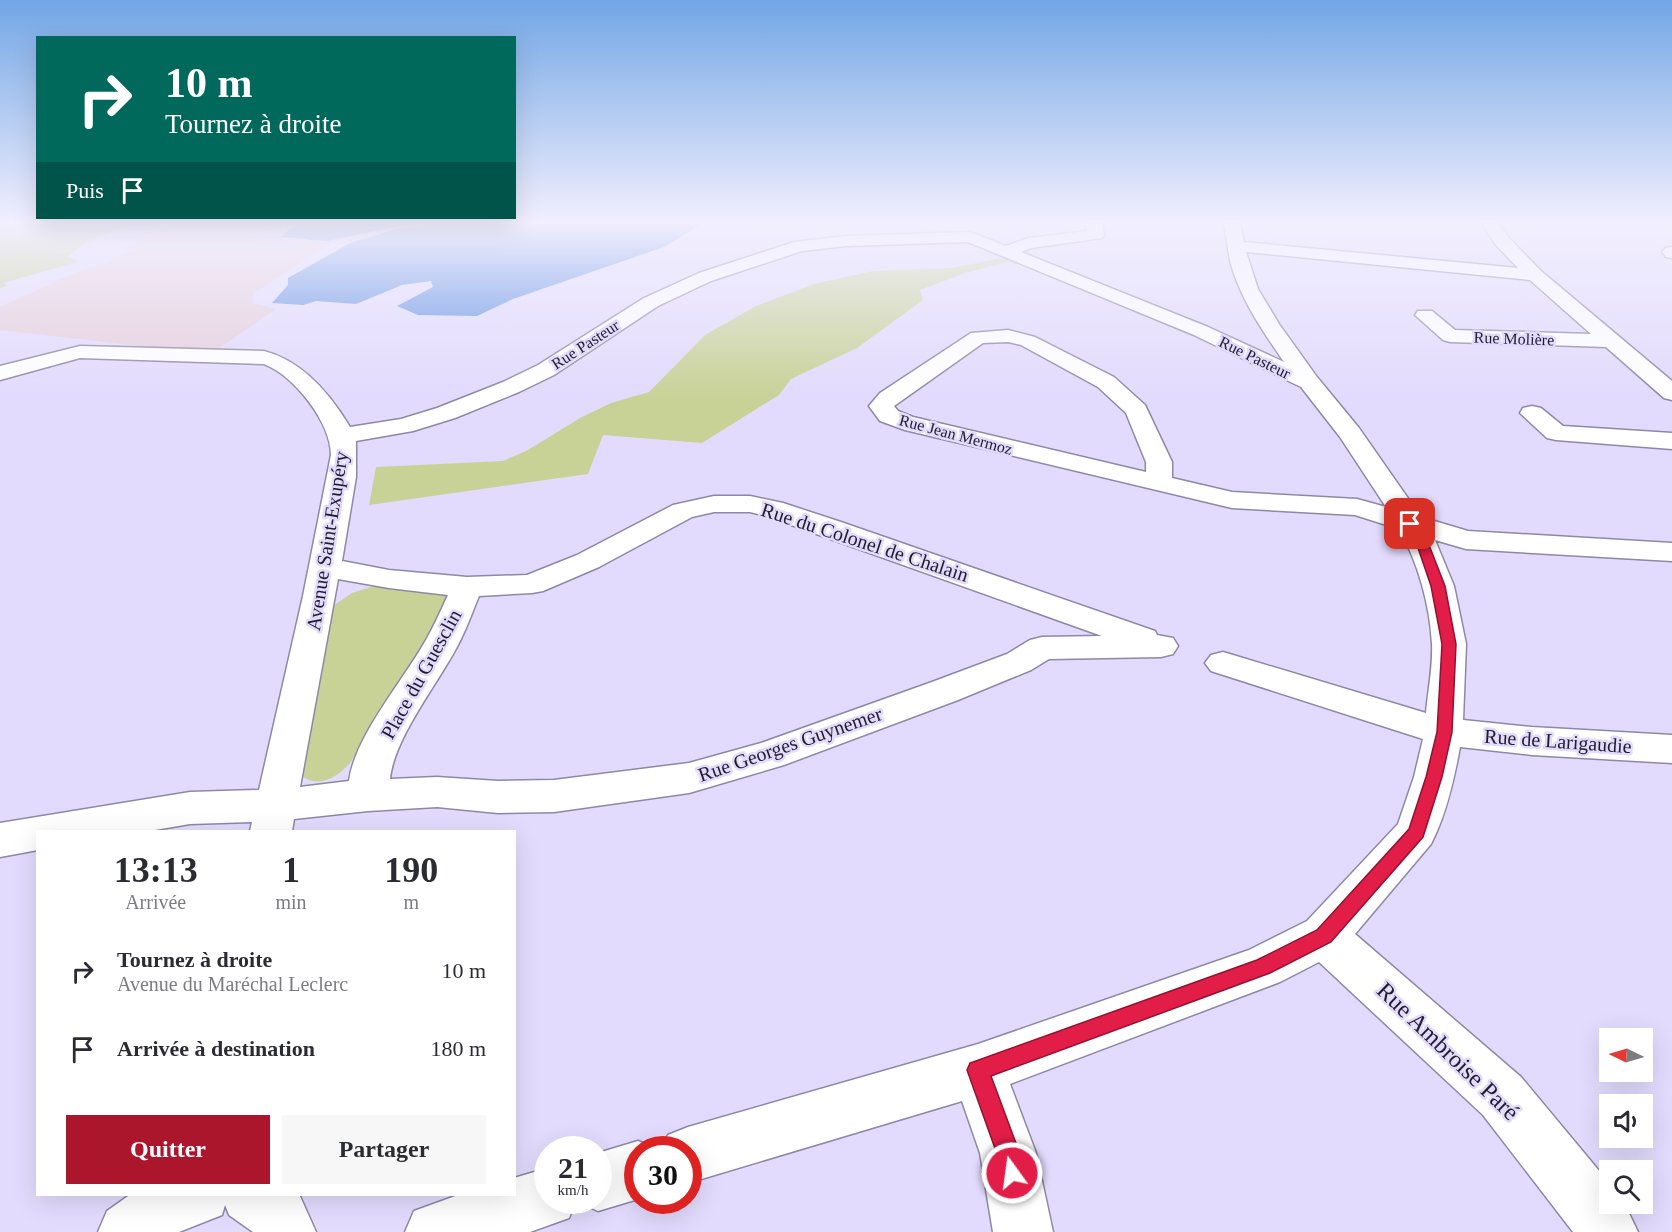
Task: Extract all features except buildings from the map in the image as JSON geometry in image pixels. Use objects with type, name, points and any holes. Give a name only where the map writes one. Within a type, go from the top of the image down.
[{"type":"street","name":"Rue Pasteur","points":[[342,436],[404,426],[446,413],[511,387],[546,370],[619,322],[674,290],[695,281]]},
{"type":"street","name":"Rue Pasteur","points":[[1082,281],[1202,331],[1309,382]]},
{"type":"street","points":[[702,1151],[978,1070],[1263,967],[1324,936],[1416,832],[1434,777],[1444,732],[1449,644],[1438,586],[1423,545],[1350,433],[1309,382],[1253,327],[1246,281]]},
{"type":"street","points":[[1542,281],[1672,393]]},
{"type":"street","name":"Rue Molière","points":[[1425,315],[1450,336],[1610,341]]},
{"type":"street","name":"Rue Pasteur","points":[[1202,331],[1253,327]]},
{"type":"street","name":"Rue Jean Mermoz","points":[[1159,483],[1159,462],[1137,410],[1106,382],[1028,340],[1008,336],[978,337],[888,398],[881,406],[889,416],[905,423],[1159,483],[1232,500],[1357,507],[1466,540],[1672,552]]},
{"type":"street","name":"Avenue Saint-Exupéry","points":[[0,373],[50,358],[80,352],[245,357],[277,362],[320,400],[342,436],[342,472],[326,567],[274,818]]},
{"type":"street","points":[[1532,413],[1556,433],[1672,441]]},
{"type":"street","name":"Rue du Colonel de Chalain","points":[[467,587],[532,584],[588,561],[683,511],[714,504],[750,504],[831,528],[1161,646]]},
{"type":"street","name":"Place du Guesclin","points":[[326,567],[389,579],[467,587],[444,639],[388,732],[371,768],[368,795]]},
{"type":"street","points":[[1026,598],[1037,622],[1042,648]]},
{"type":"street","name":"Rue Georges Guynemer","points":[[57,830],[190,808],[274,818],[368,795],[437,792],[498,797],[554,796],[689,778],[770,755],[849,726],[1019,662],[1042,648],[1161,646]]},
{"type":"street","points":[[1223,663],[1444,732]]},
{"type":"street","name":"Rue de Larigaudie","points":[[1444,732],[1532,741],[1672,749]]},
{"type":"street","points":[[0,840],[36,833]]},
{"type":"street","name":"Rue Ambroise Paré","points":[[1324,936],[1502,1096],[1608,1232]]},
{"type":"street","points":[[978,1070],[1008,1154],[1023,1232]]},
{"type":"street","points":[[128,1232],[143,1220],[188,1196]]},
{"type":"street","points":[[253,1196],[269,1205],[285,1226],[286,1232]]},
{"type":"street","points":[[435,1232],[534,1201]]},
{"type":"shaded area","points":[[56,281],[272,281],[254,293],[252,303],[276,309],[211,354],[0,330],[0,307]]},
{"type":"green space","points":[[0,281],[8,281],[3,283],[7,286],[0,288]]},
{"type":"green space","points":[[825,281],[943,281],[920,290],[923,300],[857,348],[791,379],[779,395],[702,443],[603,435],[588,474],[369,505],[376,467],[503,461],[528,450],[580,418],[611,403],[649,392],[705,335],[756,306]]},
{"type":"green space","points":[[374,586],[442,592],[448,598],[443,614],[350,763],[339,774],[326,780],[313,781],[299,774],[330,608],[352,593]]},
{"type":"water","points":[[288,281],[427,281],[402,285],[356,304],[316,301],[303,305],[272,303],[288,285]]},
{"type":"water","points":[[431,281],[564,281],[513,299],[477,316],[418,315],[397,306],[433,287]]},
{"type":"route","points":[[1012,1173],[1008,1154],[978,1070],[1263,967],[1324,936],[1416,832],[1434,777],[1444,732],[1449,644],[1438,586],[1423,545],[1410,524]]}]
